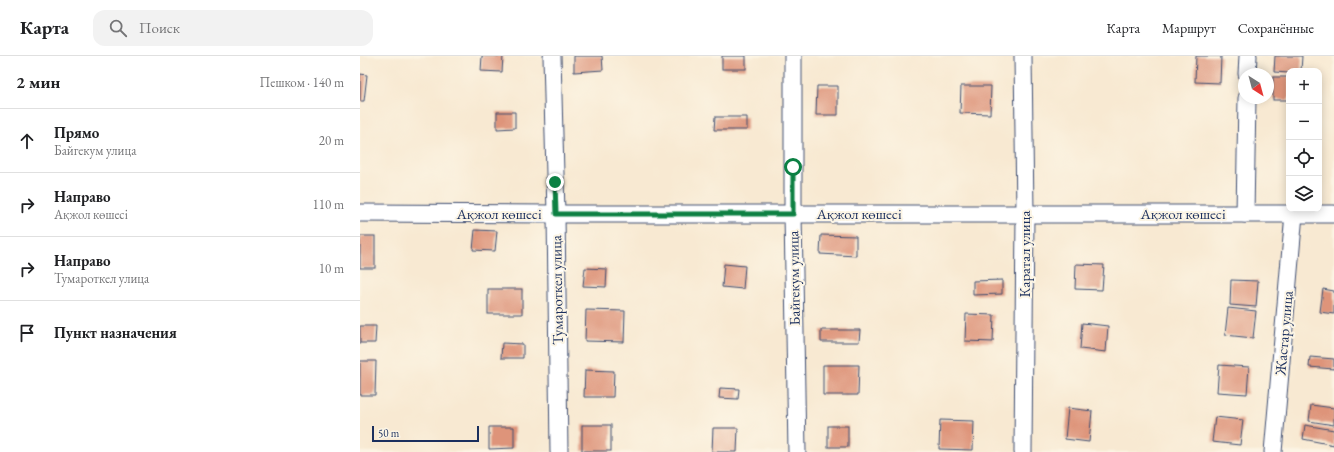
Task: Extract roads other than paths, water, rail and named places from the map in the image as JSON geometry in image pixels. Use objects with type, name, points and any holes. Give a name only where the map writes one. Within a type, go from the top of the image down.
[{"type":"street","name":"Тумароткел улица","points":[[552,56],[556,214],[559,452]]},
{"type":"street","name":"Байгекум улица","points":[[793,56],[793,214],[797,452]]},
{"type":"street","name":"Каратал улица","points":[[1023,56],[1025,214],[1023,452]]},
{"type":"street","points":[[1247,68],[1248,56]]},
{"type":"street","points":[[1245,214],[1247,104]]},
{"type":"street","name":"Ақжол көшесі","points":[[360,213],[1334,214]]},
{"type":"street","name":"Жастар улица","points":[[1273,452],[1294,214]]}]
